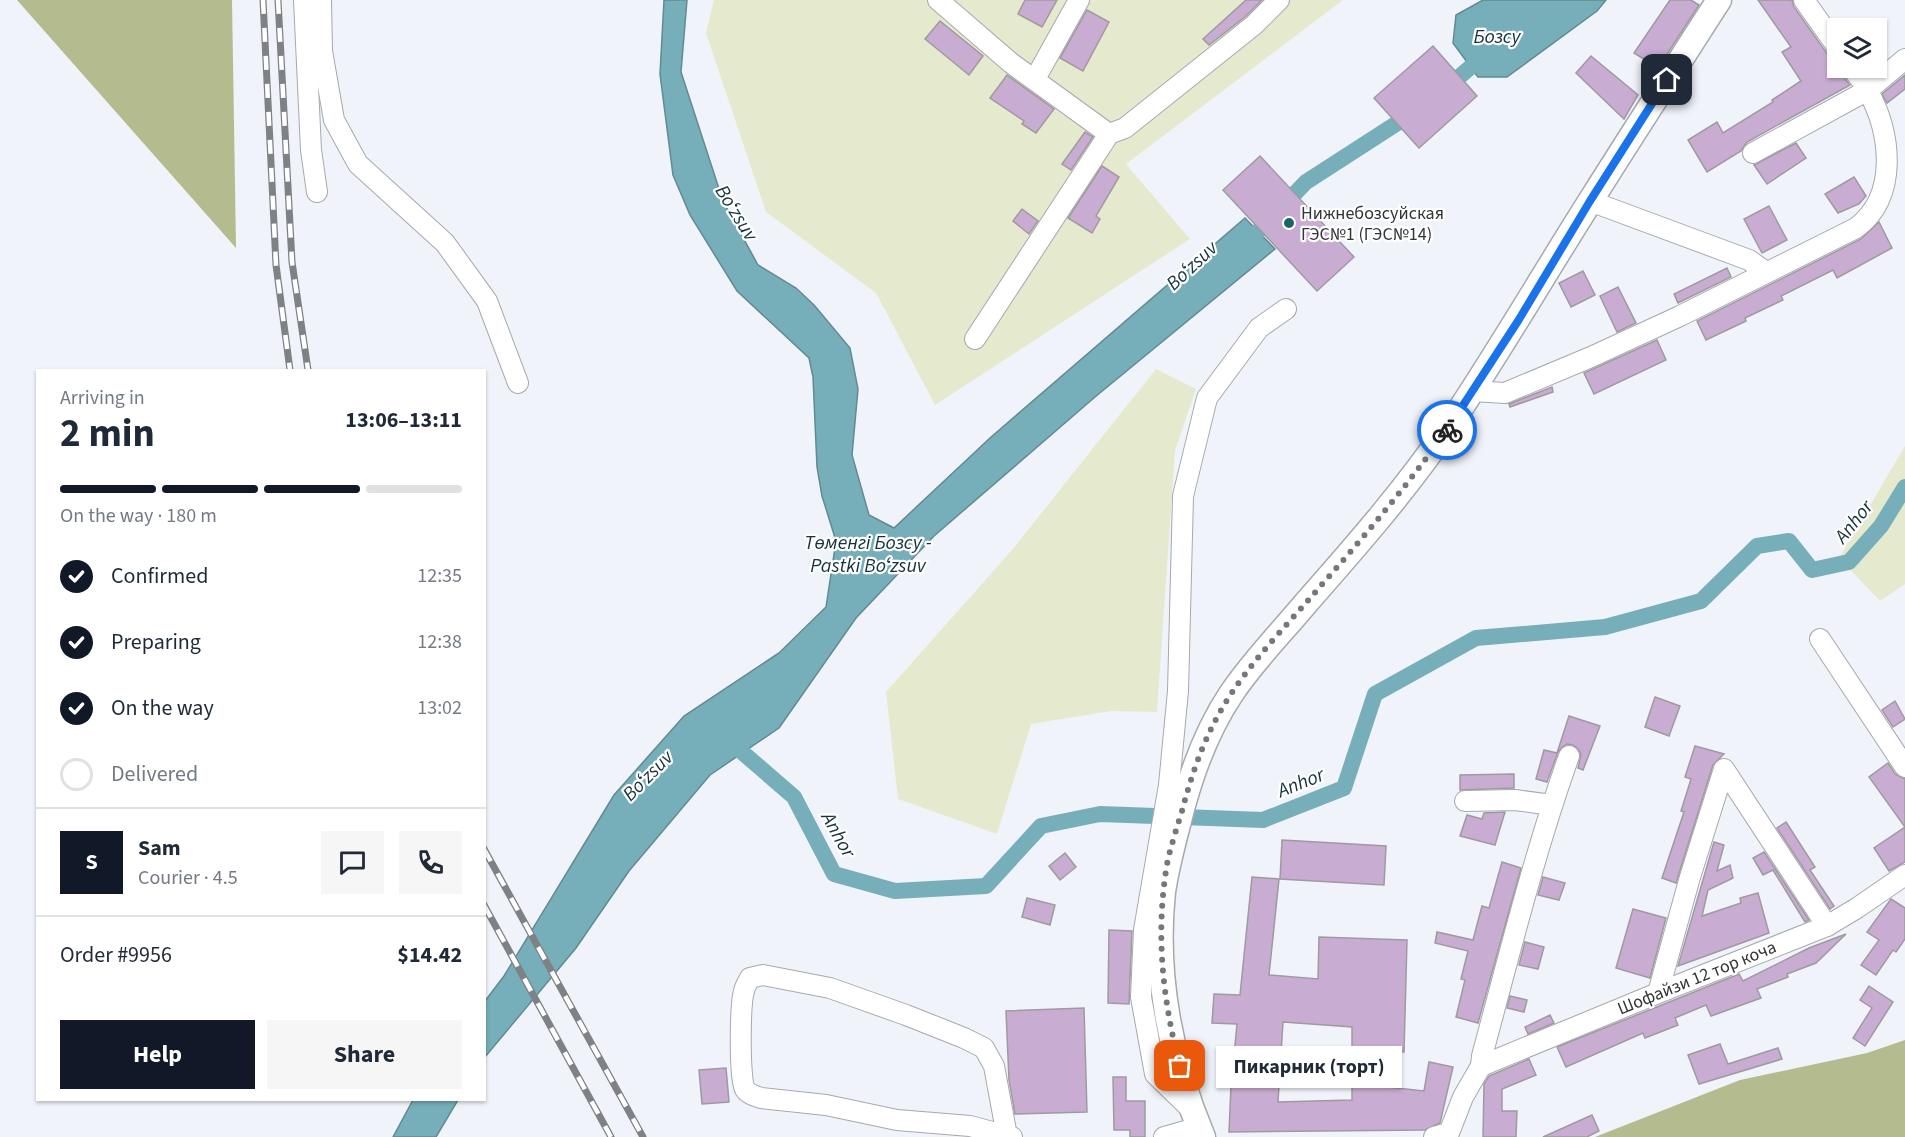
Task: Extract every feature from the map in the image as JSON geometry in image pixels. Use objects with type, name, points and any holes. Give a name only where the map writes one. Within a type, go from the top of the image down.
[{"type":"main road","points":[[1198,1124],[1168,1014],[1161,960],[1162,858],[1179,784],[1199,754],[1231,693],[1386,510],[1428,456],[1473,391],[1590,201],[1719,0]]},
{"type":"street","points":[[304,0],[311,150],[317,192]]},
{"type":"street","points":[[321,0],[322,51],[334,120],[358,164],[445,243],[487,300],[518,382]]},
{"type":"street","points":[[938,0],[1011,63],[1109,134]]},
{"type":"street","points":[[1035,79],[1079,0]]},
{"type":"street","points":[[975,339],[1109,134],[1125,128],[1254,25],[1279,0]]},
{"type":"street","points":[[1804,0],[1827,32]]},
{"type":"street","points":[[1753,153],[1868,90],[1905,59]]},
{"type":"street","points":[[1473,391],[1505,393],[1601,353],[1856,228],[1868,219],[1876,208],[1886,178],[1887,157],[1884,133],[1868,90],[1859,78]]},
{"type":"street","points":[[1590,201],[1749,260],[1766,272]]},
{"type":"street","points":[[1179,784],[1178,691],[1182,496],[1207,398],[1259,328],[1286,309]]},
{"type":"street","points":[[1820,639],[1905,766]]},
{"type":"street","points":[[1434,1137],[1449,1133],[1463,1097],[1481,1066],[1513,940],[1552,805],[1569,756]]},
{"type":"street","points":[[1658,993],[1690,877],[1724,769],[1827,926]]},
{"type":"street","points":[[1465,801],[1515,800],[1552,805]]},
{"type":"street","name":"Шофайзи 12 тор коча","points":[[1481,1066],[1827,926],[1905,875]]},
{"type":"street","points":[[1007,1136],[994,1066],[984,1048],[906,1015],[830,988],[763,975],[750,978],[744,989],[742,1010],[741,1075],[744,1088],[751,1095],[826,1105],[897,1120],[970,1126],[1007,1136],[1012,1137]]},
{"type":"street","points":[[1164,1137],[1198,1124]]},
{"type":"green space","points":[[17,0],[232,0],[236,248]]},
{"type":"green space","points":[[714,0],[1343,0],[1126,164],[1190,239],[935,405],[876,293],[766,212],[706,33]]},
{"type":"green space","points":[[1156,369],[1196,389],[1175,451],[1157,712],[1111,711],[1031,724],[997,834],[898,799],[886,692],[1012,550]]},
{"type":"green space","points":[[1905,446],[1905,584],[1880,601],[1839,558]]},
{"type":"green space","points":[[1905,1040],[1905,1137],[1595,1137],[1740,1080],[1867,1053]]},
{"type":"water","name":"Төменгі Бозсу - Pastki Boʻzsuv","points":[[664,0],[687,0],[681,72],[723,201],[758,265],[796,288],[814,305],[850,348],[858,389],[852,455],[869,515],[894,528],[990,438],[1245,218],[1275,249],[1095,397],[934,536],[856,618],[779,728],[710,775],[629,871],[576,948],[486,1056],[486,1000],[504,976],[614,795],[684,716],[779,653],[826,607],[836,541],[822,496],[817,467],[813,377],[809,358],[737,291],[690,215],[673,175],[660,74]]},
{"type":"water","name":"Бозсу","points":[[1483,0],[1606,0],[1597,11],[1507,77],[1478,77],[1453,43],[1456,15]]},
{"type":"water","points":[[412,1101],[457,1101],[436,1137],[393,1137]]},
{"type":"building","points":[[1025,0],[1057,0],[1042,27],[1018,14]]},
{"type":"building","points":[[1246,0],[1262,0],[1246,16],[1209,45],[1203,39]]},
{"type":"building","points":[[1670,0],[1691,0],[1699,5],[1658,68],[1634,53]]},
{"type":"building","points":[[1758,0],[1792,0],[1794,7],[1827,54],[1827,78],[1844,78],[1850,85],[1747,142],[1741,151],[1707,172],[1688,140],[1717,122],[1723,133],[1773,102],[1772,100],[1801,81],[1782,52],[1791,47]]},
{"type":"building","points":[[1087,10],[1109,22],[1083,71],[1060,58]]},
{"type":"building","points":[[940,21],[983,56],[969,75],[925,39]]},
{"type":"building","points":[[1433,46],[1477,96],[1419,148],[1374,98]]},
{"type":"building","points":[[1591,56],[1638,95],[1624,119],[1576,73]]},
{"type":"building","points":[[1007,75],[1054,109],[1036,133],[1022,124],[1024,121],[990,98]]},
{"type":"building","points":[[1905,75],[1905,89],[1887,103],[1882,94]]},
{"type":"building","points":[[1085,132],[1093,137],[1071,170],[1062,164]]},
{"type":"building","points":[[1796,143],[1806,158],[1767,184],[1754,165]]},
{"type":"building","name":"Нижнебозсуйская ГЭС№1 (ГЭС№14)","points":[[1260,156],[1354,257],[1317,291],[1223,190]]},
{"type":"building","points":[[1102,166],[1119,177],[1096,216],[1100,219],[1092,233],[1068,218]]},
{"type":"building","points":[[1854,177],[1866,196],[1859,204],[1838,213],[1825,194]]},
{"type":"building","points":[[1769,206],[1787,240],[1762,253],[1744,219]]},
{"type":"building","points":[[1022,209],[1038,221],[1029,234],[1013,221]]},
{"type":"building","points":[[1879,222],[1892,248],[1837,278],[1833,270],[1781,296],[1783,300],[1745,318],[1746,321],[1706,340],[1697,321],[1861,239]]},
{"type":"building","points":[[1727,268],[1731,277],[1678,303],[1674,294]]},
{"type":"building","points":[[1583,271],[1595,295],[1571,307],[1559,283]]},
{"type":"building","points":[[1618,287],[1636,323],[1617,332],[1600,296]]},
{"type":"building","points":[[1657,340],[1666,360],[1594,394],[1584,373]]},
{"type":"building","points":[[1552,387],[1553,392],[1510,407],[1509,404]]},
{"type":"building","points":[[1655,697],[1680,706],[1669,736],[1645,727]]},
{"type":"building","points":[[1895,701],[1905,719],[1893,727],[1882,710]]},
{"type":"building","points":[[1569,716],[1600,726],[1583,770],[1578,768],[1581,754],[1578,749],[1567,744],[1558,752],[1547,782],[1536,779],[1544,750],[1557,753]]},
{"type":"building","points":[[1695,746],[1724,754],[1713,765],[1676,883],[1662,878],[1684,812],[1681,811],[1691,779],[1685,777]]},
{"type":"building","points":[[1888,763],[1895,774],[1905,779],[1905,827],[1869,777]]},
{"type":"building","points":[[1514,774],[1514,788],[1460,790],[1460,775]]},
{"type":"building","points":[[1505,812],[1495,845],[1460,836],[1467,815],[1482,819],[1484,813]]},
{"type":"building","points":[[1786,822],[1815,867],[1810,870],[1834,906],[1830,909],[1777,828]]},
{"type":"building","points":[[1905,827],[1905,862],[1889,871],[1874,848]]},
{"type":"building","points":[[1282,840],[1386,846],[1384,885],[1280,879]]},
{"type":"building","points":[[1714,842],[1724,845],[1717,871],[1730,865],[1733,878],[1708,890],[1702,916],[1741,903],[1740,898],[1758,893],[1769,933],[1678,966]]},
{"type":"building","points":[[1764,852],[1809,920],[1805,922],[1773,870],[1763,875],[1753,858]]},
{"type":"building","points":[[1065,853],[1076,867],[1060,880],[1049,866]]},
{"type":"building","points":[[1502,862],[1521,868],[1478,1023],[1456,1017],[1465,980],[1461,979],[1468,951],[1435,943],[1437,932],[1473,940],[1482,906],[1489,908]]},
{"type":"building","points":[[1252,877],[1279,879],[1269,975],[1318,979],[1319,937],[1407,940],[1404,1052],[1388,1051],[1388,1087],[1424,1091],[1429,1062],[1453,1067],[1440,1123],[1425,1130],[1229,1132],[1237,1024],[1212,1023],[1214,994],[1240,995]],"holes":[[[1283,1022],[1352,1027],[1352,1100],[1278,1102]]]},
{"type":"building","points":[[1543,877],[1565,883],[1559,900],[1538,895]]},
{"type":"building","points":[[1027,898],[1055,905],[1050,925],[1022,917]]},
{"type":"building","points":[[1891,899],[1905,908],[1905,939],[1896,952],[1893,950],[1876,975],[1861,965],[1879,940],[1867,932]]},
{"type":"building","points":[[1633,909],[1666,918],[1650,978],[1616,968]]},
{"type":"building","points":[[1109,930],[1132,931],[1129,1004],[1108,1003]]},
{"type":"building","points":[[1846,934],[1816,963],[1757,989],[1761,998],[1711,1016],[1706,1005],[1675,1018],[1678,1025],[1645,1038],[1643,1033],[1566,1067],[1557,1047],[1739,974],[1743,981],[1809,948]]},
{"type":"building","points":[[1525,942],[1544,947],[1538,969],[1519,965]]},
{"type":"building","points":[[1869,986],[1893,1002],[1865,1046],[1853,1038],[1872,1008],[1860,1000]]},
{"type":"building","points":[[1510,996],[1527,1000],[1524,1012],[1507,1008]]},
{"type":"building","points":[[1084,1008],[1087,1112],[1015,1114],[1009,1080],[1006,1011]]},
{"type":"building","points":[[1550,1015],[1554,1023],[1528,1034],[1525,1027]]},
{"type":"building","points":[[1720,1044],[1728,1064],[1778,1048],[1782,1059],[1699,1084],[1688,1055]]},
{"type":"building","points":[[1529,1059],[1536,1075],[1502,1089],[1502,1111],[1517,1111],[1516,1137],[1483,1137],[1484,1084],[1489,1076]]},
{"type":"building","points":[[726,1068],[729,1102],[702,1104],[699,1070]]},
{"type":"building","points":[[1113,1077],[1126,1077],[1126,1101],[1145,1101],[1145,1137],[1130,1137],[1130,1130],[1114,1130]]},
{"type":"building","points":[[1592,1115],[1599,1131],[1587,1137],[1543,1137]]},
{"type":"waterway","name":"Boʻzsuv","points":[[1444,90],[1488,52]]},
{"type":"waterway","name":"Boʻzsuv","points":[[1244,246],[1306,182],[1416,111]]},
{"type":"waterway","name":"Anhor","points":[[727,739],[794,797],[834,874],[895,891],[986,886],[1041,826],[1100,814],[1263,820],[1344,788],[1375,694],[1476,638],[1605,627],[1701,601],[1757,546],[1789,541],[1812,570],[1849,562],[1881,526],[1905,487]]},
{"type":"railway","points":[[263,0],[276,265],[290,369]]},
{"type":"railway","points":[[278,0],[292,262],[308,369]]},
{"type":"railway","points":[[486,853],[643,1137]]},
{"type":"railway","points":[[486,909],[611,1137]]},
{"type":"way so far","points":[[1180,1066],[1166,1004],[1161,960],[1163,894],[1169,858],[1199,754],[1231,693],[1249,669],[1380,518],[1447,430]]},
{"type":"place","name":"Нижнебозсуйская ГЭС№1 (ГЭС№14)","points":[[1289,223]]},
{"type":"place","name":"Пикарник (торт)","points":[[1180,1066]]},
{"type":"route","points":[[1447,430],[1518,321],[1590,201],[1667,80]]}]
